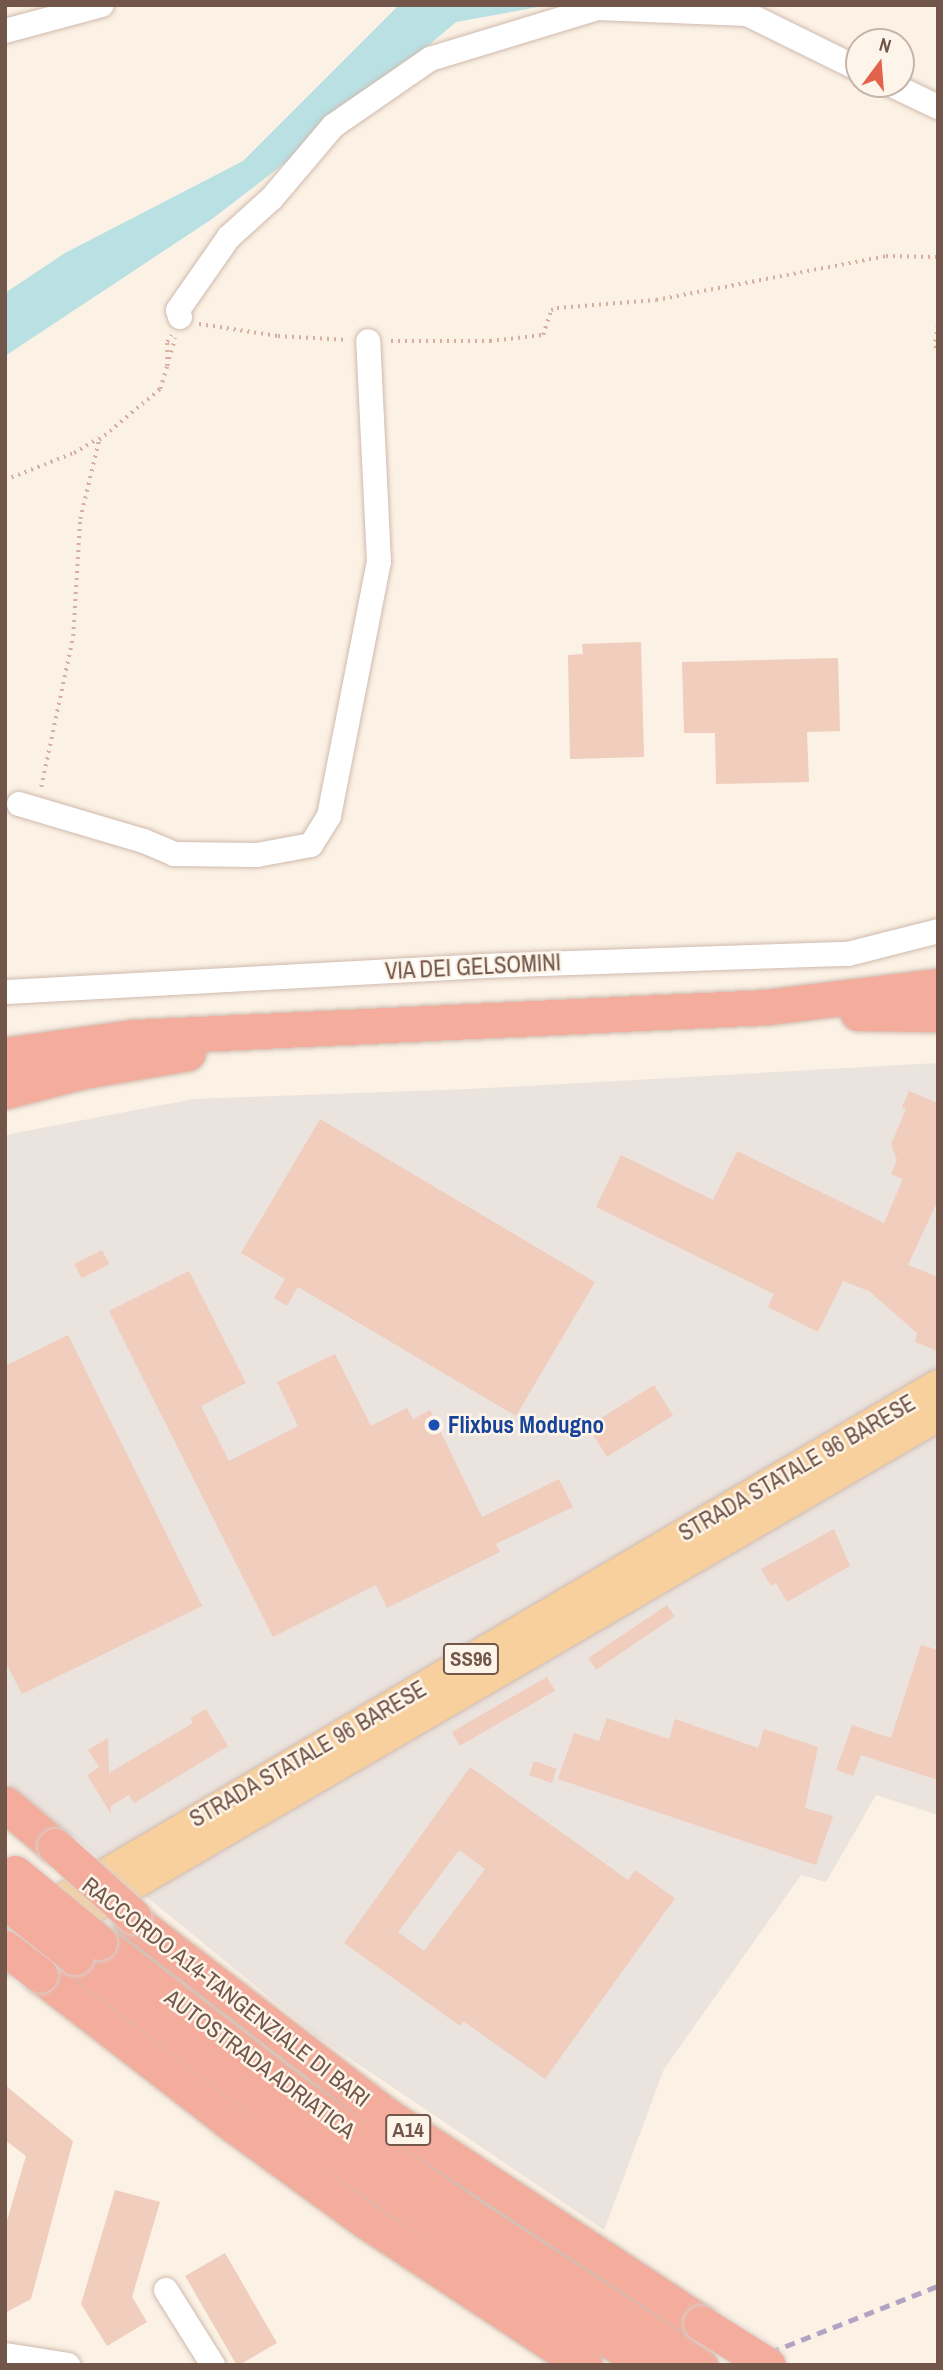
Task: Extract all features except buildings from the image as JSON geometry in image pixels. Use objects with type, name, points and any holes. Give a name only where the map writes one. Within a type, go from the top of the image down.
[{"type":"highway","points":[[838,1000],[938,967]]},
{"type":"highway","points":[[5,1038],[102,1039],[767,1007],[938,986]]},
{"type":"highway","points":[[767,1007],[897,1016],[938,1014]]},
{"type":"highway","points":[[5,1091],[83,1071],[185,1053],[259,1031]]},
{"type":"highway","points":[[5,1055],[102,1039]]},
{"type":"highway","points":[[5,1804],[51,1849]]},
{"type":"highway","name":"RACCORDO A14-TANGENZIALE DI BARI","points":[[5,1819],[51,1849],[196,1972],[386,2115],[768,2365]]},
{"type":"highway","name":"AUTOSTRADA ADRIATICA","points":[[8,1880],[306,2134],[484,2259],[649,2355],[700,2365]]},
{"type":"highway","points":[[5,1948],[24,1977],[366,2221],[584,2365]]},
{"type":"main road","name":"STRADA STATALE 96 BARESE","points":[[5,1933],[938,1385]]},
{"type":"main road","name":"STRADA STATALE 96 BARESE","points":[[5,1959],[938,1416]]},
{"type":"street","points":[[5,31],[102,5]]},
{"type":"street","points":[[181,324],[178,310],[229,237],[272,198],[333,125],[430,59],[597,8],[747,14],[845,62]]},
{"type":"street","points":[[915,96],[938,107]]},
{"type":"street","points":[[19,804],[144,841],[174,855],[257,855],[311,845],[329,816],[379,562],[368,341]]},
{"type":"street","name":"VIA DEI GELSOMINI","points":[[5,992],[482,966],[848,954],[938,931]]},
{"type":"street","points":[[166,2290],[213,2365]]},
{"type":"street","points":[[5,2356],[68,2365]]},
{"type":"path","points":[[181,324],[278,336],[368,341],[490,341],[543,335],[551,310],[557,308],[656,300],[886,256],[938,257]]},
{"type":"path","points":[[167,366],[167,342],[181,324]]},
{"type":"path","points":[[5,480],[74,453],[100,437],[160,389],[181,324]]},
{"type":"path","points":[[938,326],[934,346],[938,352]]},
{"type":"path","points":[[19,804],[39,793],[44,781],[73,636],[80,519],[100,437]]},
{"type":"shaded area","points":[[938,1063],[938,1815],[876,1795],[826,1882],[801,1875],[664,2069],[604,2230],[318,2037],[5,1781],[5,1135],[194,1099],[470,1089]]},
{"type":"water","points":[[399,5],[549,5],[456,22],[333,126],[212,219],[5,356],[5,293],[65,253],[243,161]]},
{"type":"railway","points":[[738,2365],[938,2286]]},
{"type":"place","name":"Flixbus Modugno","points":[[434,1425]]}]
